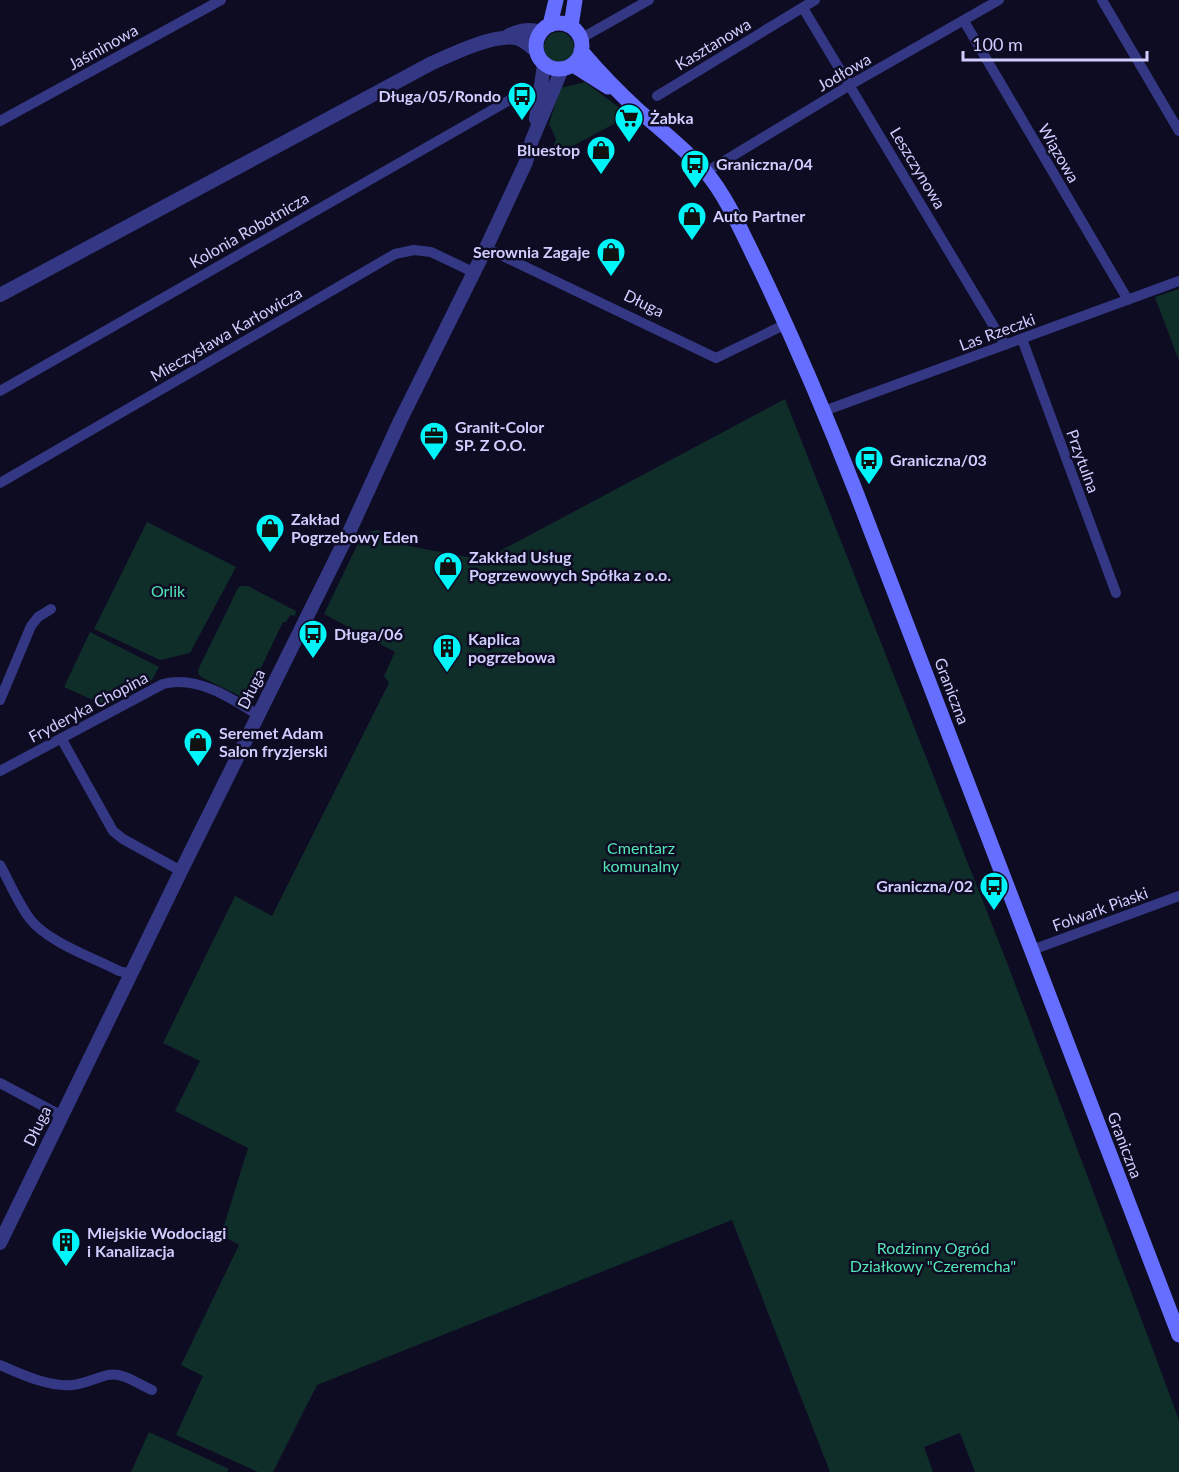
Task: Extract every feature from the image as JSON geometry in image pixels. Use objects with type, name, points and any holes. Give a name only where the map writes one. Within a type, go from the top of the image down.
[{"type":"main road","points":[[556,0],[545,28],[536,41],[536,51],[544,65],[567,67],[581,45],[571,26],[575,0]]},
{"type":"main road","points":[[545,28],[561,23],[571,26]]},
{"type":"main road","name":"Graniczna","points":[[581,45],[596,68],[706,172],[743,234],[786,324],[824,411],[1179,1335]]},
{"type":"main road","name":"Graniczna","points":[[567,67],[626,98]]},
{"type":"street","name":"Jaśminowa","points":[[0,121],[221,0]]},
{"type":"street","points":[[581,45],[649,0]]},
{"type":"street","name":"Kasztanowa","points":[[657,96],[815,0]]},
{"type":"street","name":"Jodłowa","points":[[706,172],[850,85],[999,0]]},
{"type":"street","points":[[1102,0],[1179,131]]},
{"type":"street","name":"Leszczynowa","points":[[803,8],[1005,345]]},
{"type":"street","name":"Wiązowa","points":[[963,21],[1128,300]]},
{"type":"street","points":[[502,39],[515,32],[531,28],[545,28]]},
{"type":"street","points":[[0,295],[432,63],[476,45],[502,39],[515,38],[524,41],[536,51]]},
{"type":"street","name":"Długa","points":[[1,1240],[351,528],[526,162],[532,140],[544,65]]},
{"type":"street","name":"Długa","points":[[532,140],[567,67]]},
{"type":"street","name":"Kolonia Robotnicza","points":[[0,392],[515,97]]},
{"type":"street","name":"Długa","points":[[486,248],[716,358],[786,324]]},
{"type":"street","name":"Mieczysława Karłowicza","points":[[0,483],[395,254],[414,250],[431,252],[473,272]]},
{"type":"street","name":"Las Rzeczki","points":[[824,411],[1179,281]]},
{"type":"street","name":"Przytulna","points":[[1022,339],[1116,593]]},
{"type":"street","points":[[0,700],[31,626],[38,616],[51,609]]},
{"type":"street","name":"Fryderyka Chopina","points":[[0,771],[163,684],[176,681],[189,681],[201,685],[258,715]]},
{"type":"street","points":[[62,738],[113,831],[123,839],[181,871]]},
{"type":"street","points":[[0,865],[29,917],[39,928],[60,942],[119,971],[131,974]]},
{"type":"street","name":"Folwark Piaski","points":[[1032,950],[1179,896]]},
{"type":"street","points":[[0,1083],[62,1116]]},
{"type":"street","points":[[0,1365],[18,1373],[62,1385],[86,1383],[110,1375],[122,1376],[152,1390]]},
{"type":"green space","points":[[559,32],[565,33],[573,41],[573,53],[565,61],[559,62],[553,61],[545,53],[544,47],[545,41],[553,33]]},
{"type":"green space","points":[[585,82],[633,118],[623,119],[571,147],[554,146],[556,139],[549,124],[560,88]]},
{"type":"green space","points":[[1179,289],[1179,361],[1155,297]]},
{"type":"green space","name":"Cmentarz komunalny","points":[[785,399],[1006,960],[1179,1420],[1179,1472],[975,1472],[960,1433],[924,1447],[933,1472],[830,1472],[732,1220],[317,1385],[273,1472],[258,1472],[176,1435],[203,1376],[181,1365],[239,1245],[221,1235],[248,1148],[175,1111],[200,1061],[163,1043],[235,896],[272,916],[389,683],[384,676],[395,652],[324,614],[363,533],[378,530],[409,546],[483,560]]},
{"type":"green space","name":"Orlik","points":[[147,522],[236,567],[190,653],[160,660],[94,629]]},
{"type":"green space","points":[[241,586],[248,586],[296,611],[295,616],[290,615],[286,622],[283,622],[246,699],[203,678],[199,675],[198,670]]},
{"type":"green space","points":[[90,632],[159,667],[152,680],[104,705],[64,687]]},
{"type":"green space","points":[[149,1432],[229,1469],[227,1472],[131,1472]]},
{"type":"place","name":"Długa/05/Rondo","points":[[522,122]]},
{"type":"place","name":"Żabka","points":[[629,144]]},
{"type":"place","name":"Bluestop","points":[[601,176]]},
{"type":"place","name":"Graniczna/04","points":[[695,190]]},
{"type":"place","name":"Auto Partner","points":[[692,242]]},
{"type":"place","name":"Serownia Zagaje","points":[[611,278]]},
{"type":"place","name":"Granit-Color SP. Z O.O.","points":[[434,462]]},
{"type":"place","name":"Graniczna/03","points":[[869,486]]},
{"type":"place","name":"Zakład Pogrzebowy Eden","points":[[270,554]]},
{"type":"place","name":"Zakkład Usług Pogrzewowych Spółka z o.o.","points":[[448,592]]},
{"type":"place","name":"Długa/06","points":[[313,660]]},
{"type":"place","name":"Kaplica pogrzebowa","points":[[447,674]]},
{"type":"place","name":"Seremet Adam Salon fryzjerski","points":[[198,768]]},
{"type":"place","name":"Graniczna/02","points":[[994,912]]},
{"type":"place","name":"Miejskie Wodociągi i Kanalizacja","points":[[66,1268]]},
{"type":"park label","name":"Rodzinny Ogród Działkowy \"Czeremcha\"","points":[[933,1257]]}]
